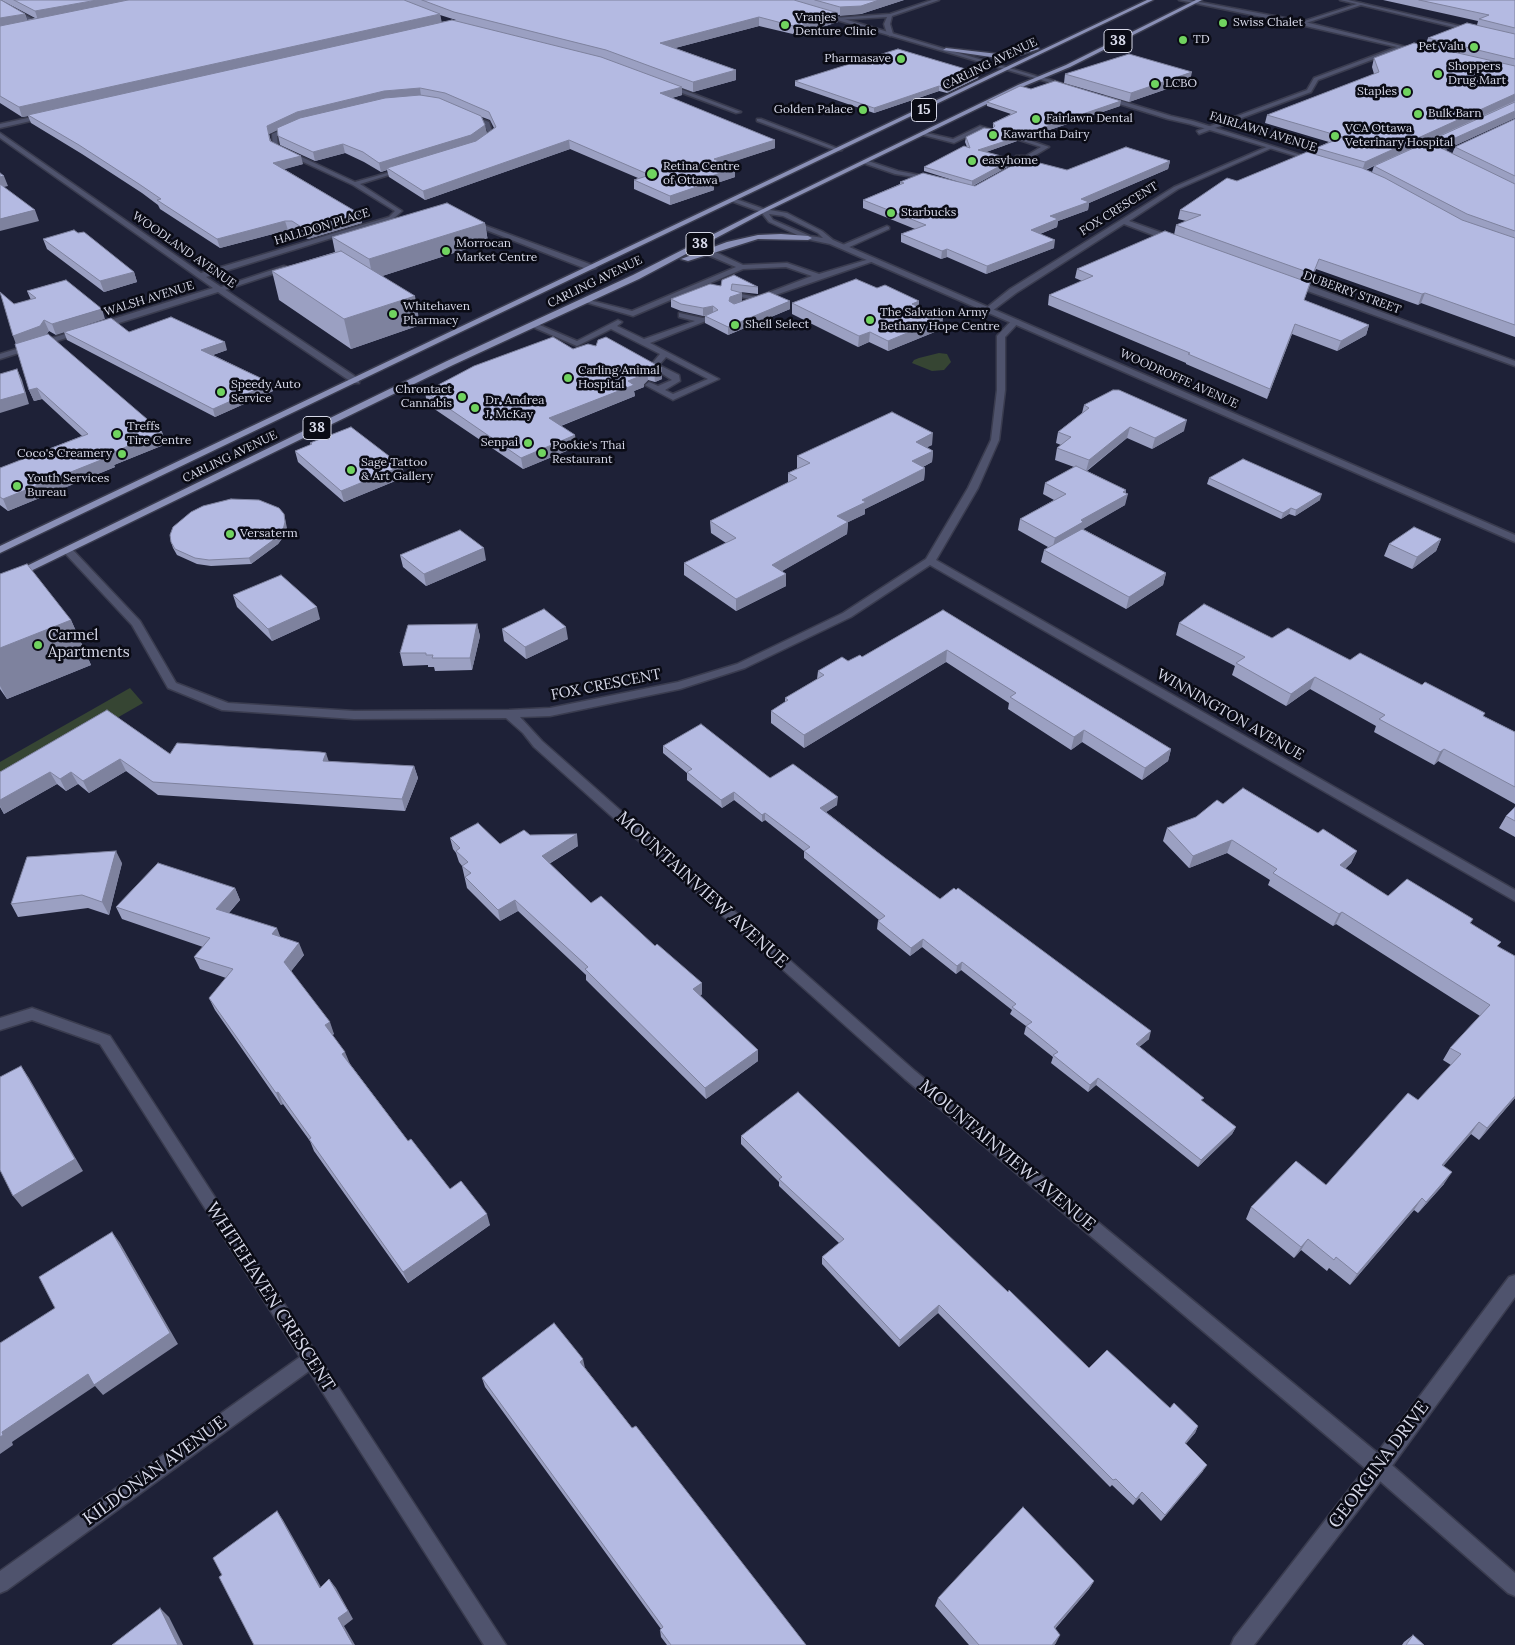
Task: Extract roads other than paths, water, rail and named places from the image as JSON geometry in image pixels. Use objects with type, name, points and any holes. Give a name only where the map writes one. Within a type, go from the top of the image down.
[{"type":"main road","name":"CARLING AVENUE","points":[[0,550],[1151,0]]},
{"type":"main road","name":"CARLING AVENUE","points":[[0,583],[532,324],[636,277],[763,211],[1197,1]]},
{"type":"main road","points":[[946,50],[989,55],[1014,54],[1028,51],[1087,30]]},
{"type":"main road","points":[[636,277],[706,251],[758,237],[808,238]]},
{"type":"street","points":[[837,18],[890,16],[937,0]]},
{"type":"street","points":[[1181,0],[1197,1],[1406,47],[1316,79],[1309,91],[1199,132]]},
{"type":"street","points":[[1209,0],[1283,20]]},
{"type":"street","points":[[1342,0],[1477,30]]},
{"type":"street","points":[[0,2],[38,24]]},
{"type":"street","points":[[1301,23],[1362,4]]},
{"type":"street","points":[[813,11],[1074,88]]},
{"type":"street","points":[[890,16],[887,24],[890,34]]},
{"type":"street","points":[[29,25],[48,22]]},
{"type":"street","points":[[658,82],[738,112]]},
{"type":"street","name":"FAIRLAWN AVENUE","points":[[1100,96],[1326,164]]},
{"type":"street","points":[[460,112],[487,123],[492,136],[475,147]]},
{"type":"street","points":[[0,126],[57,113]]},
{"type":"street","name":"FAIRLAWN AVENUE","points":[[1170,118],[1182,126],[1199,132],[1318,169]]},
{"type":"street","points":[[759,120],[839,150]]},
{"type":"street","name":"HALLDON PLACE","points":[[200,276],[391,218],[399,211],[355,184],[275,147],[274,135],[299,124]]},
{"type":"street","points":[[922,134],[954,142],[980,128],[990,130]]},
{"type":"street","name":"WOODLAND AVENUE","points":[[0,135],[219,290],[356,381]]},
{"type":"street","points":[[1009,135],[1046,147],[1025,161],[1018,157]]},
{"type":"street","name":"FOX CRESCENT","points":[[989,309],[1013,291],[1176,188],[1271,147]]},
{"type":"street","points":[[864,162],[898,173],[937,179]]},
{"type":"street","points":[[355,184],[410,167]]},
{"type":"street","points":[[733,200],[763,211]]},
{"type":"street","name":"WOODROFFE AVENUE","points":[[763,211],[771,221],[808,238],[832,242]]},
{"type":"street","name":"WOODROFFE AVENUE","points":[[763,211],[786,214],[820,232],[832,242],[842,247],[989,309],[1515,539]]},
{"type":"street","points":[[460,218],[592,268]]},
{"type":"street","points":[[1125,222],[1181,242]]},
{"type":"street","points":[[842,247],[887,228]]},
{"type":"street","points":[[706,251],[742,267]]},
{"type":"street","points":[[742,305],[819,276],[873,260]]},
{"type":"street","name":"WALSH AVENUE","points":[[0,357],[298,264]]},
{"type":"street","points":[[577,344],[633,314],[742,267],[787,265],[819,276]]},
{"type":"street","name":"DUBERRY STREET","points":[[1283,279],[1515,364]]},
{"type":"street","points":[[699,286],[717,290]]},
{"type":"street","points":[[736,294],[757,299]]},
{"type":"street","points":[[674,296],[688,300]]},
{"type":"street","points":[[585,301],[633,314]]},
{"type":"street","points":[[649,307],[662,310]]},
{"type":"street","points":[[682,315],[702,320]]},
{"type":"street","points":[[644,342],[712,317]]},
{"type":"street","name":"FOX CRESCENT","points":[[66,550],[136,623],[172,685],[226,707],[354,715],[510,714],[550,712],[680,685],[741,666],[847,615],[930,561],[973,488],[995,440],[1001,390],[1001,336],[1016,321]]},
{"type":"street","points":[[532,324],[586,348]]},
{"type":"street","points":[[611,326],[715,379],[672,398],[649,385]]},
{"type":"street","points":[[658,390],[676,381],[676,377],[654,366],[665,353]]},
{"type":"street","name":"WINNINGTON AVENUE","points":[[930,561],[1515,896]]},
{"type":"street","name":"MOUNTAINVIEW AVENUE","points":[[510,714],[527,730],[538,744],[910,1075],[1379,1467],[1515,1586]]},
{"type":"street","name":"WHITEHAVEN CRESCENT","points":[[0,1024],[32,1014],[104,1040],[496,1645]]},
{"type":"street","name":"GEORGINA DRIVE","points":[[1241,1645],[1379,1467],[1515,1282]]},
{"type":"street","name":"KILDONAN AVENUE","points":[[0,1583],[310,1360]]},
{"type":"place","name":"Swiss Chalet","points":[[1223,23]]},
{"type":"place","name":"Vranjes Denture Clinic","points":[[785,25]]},
{"type":"place","name":"TD","points":[[1183,40]]},
{"type":"place","name":"Pet Valu","points":[[1474,47]]},
{"type":"place","name":"Pharmasave","points":[[901,59]]},
{"type":"place","name":"Shoppers Drug Mart","points":[[1438,74]]},
{"type":"place","name":"LCBO","points":[[1155,84]]},
{"type":"place","name":"Staples","points":[[1407,92]]},
{"type":"place","name":"Golden Palace","points":[[863,110]]},
{"type":"place","name":"Bulk Barn","points":[[1418,114]]},
{"type":"place","name":"Fairlawn Dental","points":[[1036,119]]},
{"type":"place","name":"Kawartha Dairy","points":[[993,135]]},
{"type":"place","name":"VCA Ottawa Veterinary Hospital","points":[[1335,136]]},
{"type":"place","name":"easyhome","points":[[972,161]]},
{"type":"place","name":"Retina Centre of Ottawa","points":[[652,174]]},
{"type":"place","name":"Starbucks","points":[[891,213]]},
{"type":"place","name":"Morrocan Market Centre","points":[[446,251]]},
{"type":"place","name":"Whitehaven Pharmacy","points":[[393,314]]},
{"type":"place","name":"The Salvation Army Bethany Hope Centre","points":[[870,320]]},
{"type":"place","name":"Shell Select","points":[[735,325]]},
{"type":"place","name":"Carling Animal Hospital","points":[[568,378]]},
{"type":"place","name":"Speedy Auto Service","points":[[221,392]]},
{"type":"place","name":"Chrontact Cannabis","points":[[462,397]]},
{"type":"place","name":"Dr. Andrea J. McKay","points":[[475,408]]},
{"type":"place","name":"Treffs Tire Centre","points":[[117,434]]},
{"type":"place","name":"Senpai","points":[[528,443]]},
{"type":"place","name":"Pookie's Thai Restaurant","points":[[542,453]]},
{"type":"place","name":"Coco's Creamery","points":[[122,454]]},
{"type":"place","name":"Sage Tattoo & Art Gallery","points":[[351,470]]},
{"type":"place","name":"Youth Services Bureau","points":[[17,486]]},
{"type":"place","name":"Versaterm","points":[[230,534]]},
{"type":"place","name":"Carmel Apartments","points":[[38,645]]}]
